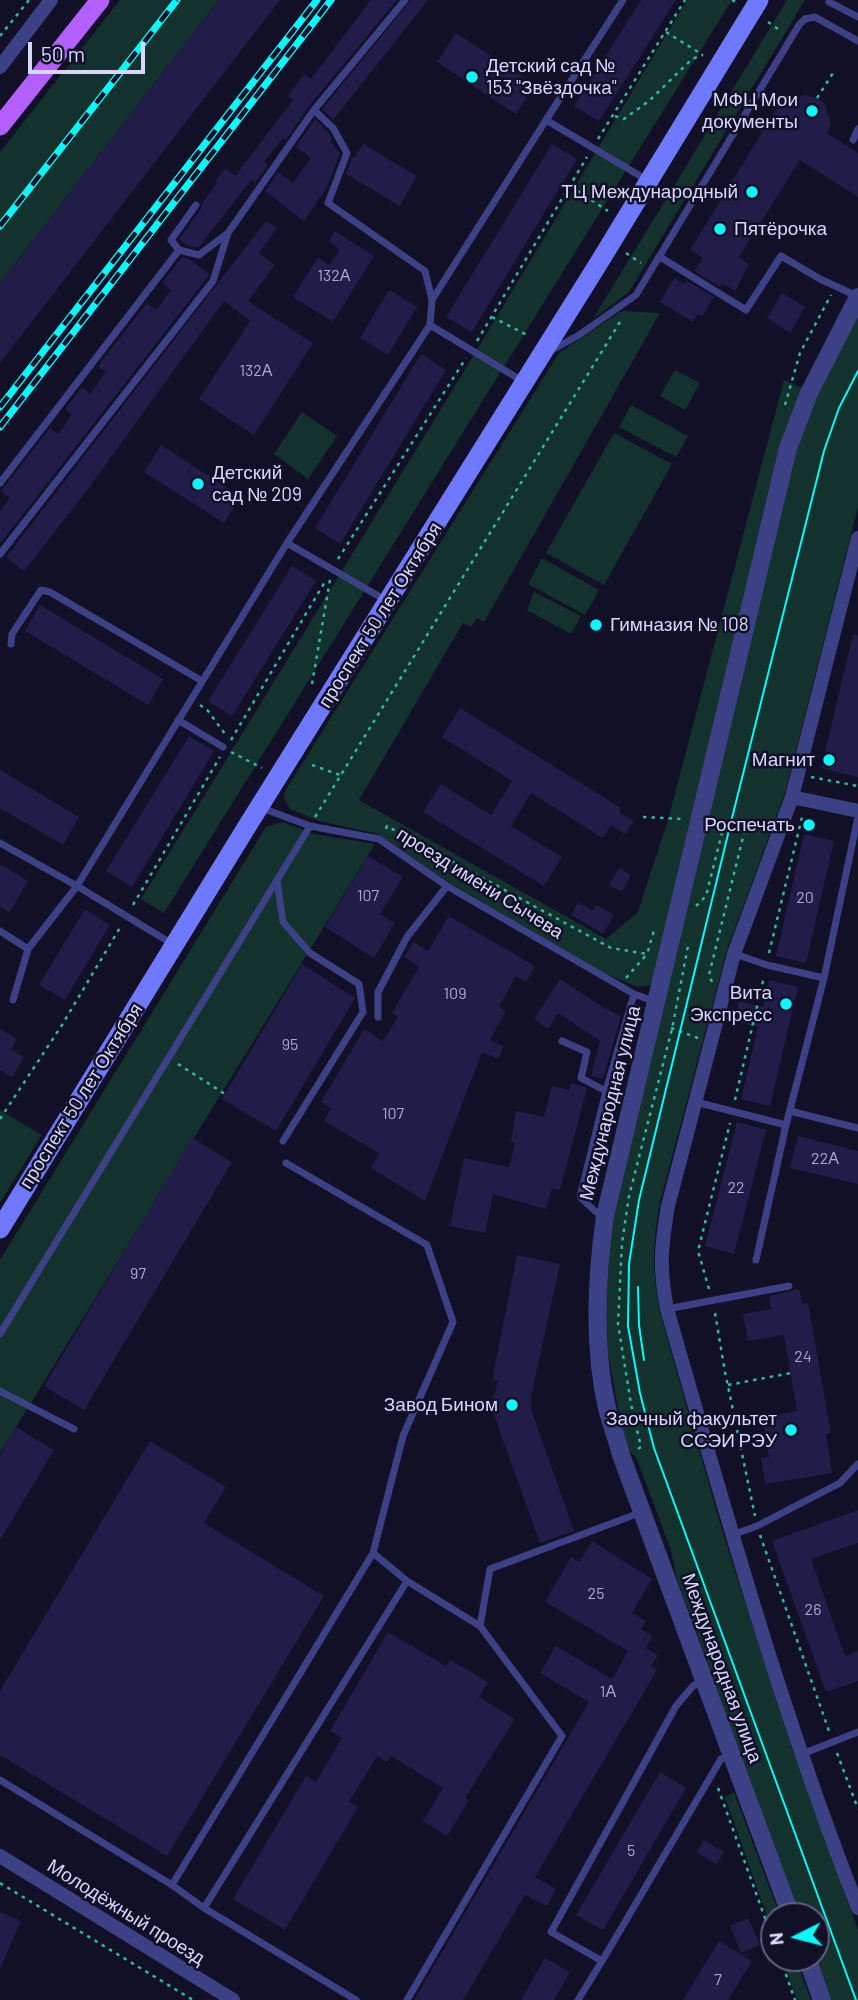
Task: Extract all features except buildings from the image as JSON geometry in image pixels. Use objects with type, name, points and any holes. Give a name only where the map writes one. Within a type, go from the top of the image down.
[{"type":"main road","name":"проспект 50 лет Октября","points":[[0,1228],[760,0]]},
{"type":"main road","points":[[0,126],[98,1]]},
{"type":"street","points":[[0,67],[51,0]]},
{"type":"street","name":"Международная улица","points":[[786,1902],[703,1681],[607,1408],[600,1355],[597,1289],[605,1216],[789,448],[809,393],[858,297]]},
{"type":"street","points":[[858,538],[792,797],[734,954],[668,1206],[661,1245],[661,1275],[667,1309],[732,1535],[802,1754],[852,1874],[858,1908]]},
{"type":"street","points":[[792,797],[858,811]]},
{"type":"street","name":"Молодёжный проезд","points":[[0,1856],[233,2000]]},
{"type":"street","points":[[812,1972],[822,2000]]},
{"type":"lane","points":[[0,554],[213,281],[228,233],[314,110],[405,0]]},
{"type":"lane","points":[[432,300],[623,0]]},
{"type":"lane","points":[[830,0],[829,2],[858,17]]},
{"type":"lane","points":[[541,356],[579,335],[636,295],[805,19],[814,18],[858,41]]},
{"type":"lane","points":[[13,1000],[28,949],[77,886],[287,543],[430,325],[432,300],[425,271],[328,203],[347,153],[333,128],[314,110]]},
{"type":"lane","points":[[546,120],[648,181]]},
{"type":"lane","points":[[853,140],[858,130]]},
{"type":"lane","points":[[196,205],[171,240],[179,250],[199,255],[228,233]]},
{"type":"lane","points":[[0,483],[179,250]]},
{"type":"lane","points":[[660,257],[746,310],[781,256],[858,297]]},
{"type":"lane","points":[[430,325],[525,382]]},
{"type":"lane","points":[[287,543],[388,602]]},
{"type":"lane","points":[[11,644],[12,634],[41,590],[50,592],[202,681]]},
{"type":"lane","points":[[178,720],[222,747]]},
{"type":"lane","name":"проезд имени Сычева","points":[[261,807],[310,826],[379,839],[447,886],[634,994],[654,1010]]},
{"type":"lane","points":[[756,1260],[786,1125],[824,978],[858,817]]},
{"type":"lane","points":[[0,1334],[310,826]]},
{"type":"lane","points":[[0,844],[77,886],[174,945]]},
{"type":"lane","points":[[277,879],[283,922],[310,953],[359,984],[363,1012],[283,1141]]},
{"type":"lane","points":[[378,1017],[378,992],[407,937],[447,886]]},
{"type":"lane","points":[[0,931],[28,949]]},
{"type":"lane","points":[[734,954],[767,965],[824,978]]},
{"type":"lane","points":[[605,1216],[595,1211],[580,1196],[634,994]]},
{"type":"lane","points":[[562,1041],[587,1052],[581,1078],[606,1091]]},
{"type":"lane","points":[[696,1102],[786,1125]]},
{"type":"lane","points":[[790,1111],[858,1128]]},
{"type":"lane","points":[[172,1885],[373,1553],[403,1436],[453,1322],[427,1245],[286,1163]]},
{"type":"lane","points":[[667,1309],[789,1286]]},
{"type":"lane","points":[[0,1391],[74,1429]]},
{"type":"lane","points":[[732,1535],[757,1526],[840,1483],[858,1464]]},
{"type":"lane","points":[[480,1626],[490,1569],[642,1512]]},
{"type":"lane","points":[[373,1553],[408,1581],[480,1626],[562,1736],[407,2000]]},
{"type":"lane","points":[[204,1908],[408,1581]]},
{"type":"lane","points":[[602,1961],[551,1933],[676,1706],[692,1686],[703,1681]]},
{"type":"lane","points":[[802,1754],[858,1732]]},
{"type":"lane","points":[[578,2000],[721,1759],[732,1754]]},
{"type":"lane","points":[[0,1780],[356,2000]]},
{"type":"path","points":[[0,36],[29,0]]},
{"type":"path","points":[[191,699],[208,711],[230,741],[331,570],[471,351],[685,0]]},
{"type":"path","points":[[613,116],[624,119],[649,102],[692,59],[703,55],[666,32]]},
{"type":"path","points":[[817,98],[834,73]]},
{"type":"path","points":[[570,186],[608,211]]},
{"type":"path","points":[[626,253],[636,259]]},
{"type":"path","points":[[492,317],[529,336]]},
{"type":"path","points":[[310,826],[622,318]]},
{"type":"path","points":[[312,684],[331,570]]},
{"type":"path","points":[[0,1119],[62,1025],[226,749],[262,768]]},
{"type":"path","points":[[313,765],[340,775]]},
{"type":"path","points":[[811,777],[858,786]]},
{"type":"path","points":[[643,817],[701,820],[745,829],[783,824],[799,829],[698,1251],[712,1299],[757,1526],[858,1809]]},
{"type":"path","points":[[695,907],[706,896],[724,825]]},
{"type":"path","points":[[379,839],[387,826],[611,948],[647,954]]},
{"type":"path","points":[[714,986],[709,975],[745,829]]},
{"type":"path","points":[[620,986],[647,954],[658,918]]},
{"type":"path","points":[[642,1447],[631,1404],[618,1324],[622,1244],[629,1196],[673,1028],[690,934]]},
{"type":"path","points":[[654,1010],[673,1028],[701,1039]]},
{"type":"path","points":[[169,1059],[225,1094]]},
{"type":"path","points":[[727,1385],[791,1373]]},
{"type":"path","points":[[0,1883],[193,2000]]},
{"type":"path","points":[[785,1972],[795,2000]]},
{"type":"green space","points":[[120,0],[219,0],[0,283],[0,152]]},
{"type":"green space","points":[[687,0],[732,0],[164,913],[141,899],[466,368]]},
{"type":"green space","points":[[787,0],[805,0],[629,292],[593,319]]},
{"type":"green space","points":[[622,311],[660,313],[484,622],[477,618],[471,627],[463,623],[359,800],[606,939],[638,912],[668,820],[784,380],[804,389],[651,985],[638,987],[601,972],[450,883],[378,834],[319,821],[290,809],[284,798],[285,791],[559,353]]},
{"type":"green space","points":[[858,313],[858,507],[785,793],[727,950],[660,1202],[654,1258],[660,1313],[722,1530],[791,1746],[858,1930],[858,2000],[831,2000],[821,1972],[830,1972],[830,1902],[795,1902],[676,1576],[671,1550],[636,1457],[627,1449],[608,1353],[605,1297],[613,1211],[794,450],[815,396]]},
{"type":"green space","points":[[675,370],[700,383],[685,410],[660,396]]},
{"type":"green space","points":[[631,405],[688,436],[676,457],[619,427]]},
{"type":"green space","points":[[302,412],[337,436],[308,479],[274,454]]},
{"type":"green space","points":[[614,433],[672,464],[604,585],[546,553]]},
{"type":"green space","points":[[542,558],[599,590],[585,615],[528,584]]},
{"type":"green space","points":[[534,592],[581,616],[571,634],[527,610]]},
{"type":"green space","points":[[283,822],[314,834],[375,844],[0,1453],[0,1260],[266,827]]},
{"type":"green space","points":[[0,1110],[42,1135],[0,1203]]},
{"type":"green space","points":[[734,1792],[775,1902],[762,1902],[725,1797]]},
{"type":"green space","points":[[787,1972],[800,1972],[811,2000],[797,2000]]},
{"type":"tram line","points":[[856,2000],[654,1448],[640,1393],[628,1326],[629,1264],[639,1200],[824,451],[839,408],[858,371]]},
{"type":"tram line","points":[[638,1287],[639,1325],[644,1360]]},
{"type":"railway","points":[[0,226],[177,0]]},
{"type":"railway","points":[[0,407],[317,0]]},
{"type":"railway","points":[[0,427],[331,0]]},
{"type":"place","name":"Детский сад № 153 \"Звёздочка\"","points":[[472,77]]},
{"type":"place","name":"МФЦ Мои документы","points":[[812,111]]},
{"type":"place","name":"ТЦ Международный","points":[[752,192]]},
{"type":"place","name":"Пятёрочка","points":[[720,229]]},
{"type":"place","name":"Детский сад № 209","points":[[198,484]]},
{"type":"place","name":"Гимназия № 108","points":[[596,625]]},
{"type":"place","name":"Магнит","points":[[829,760]]},
{"type":"place","name":"Роспечать","points":[[809,825]]},
{"type":"place","name":"Вита Экспресс","points":[[786,1004]]},
{"type":"place","name":"Завод Бином","points":[[512,1405]]},
{"type":"place","name":"Заочный факультет ССЭИ РЭУ","points":[[791,1430]]}]
